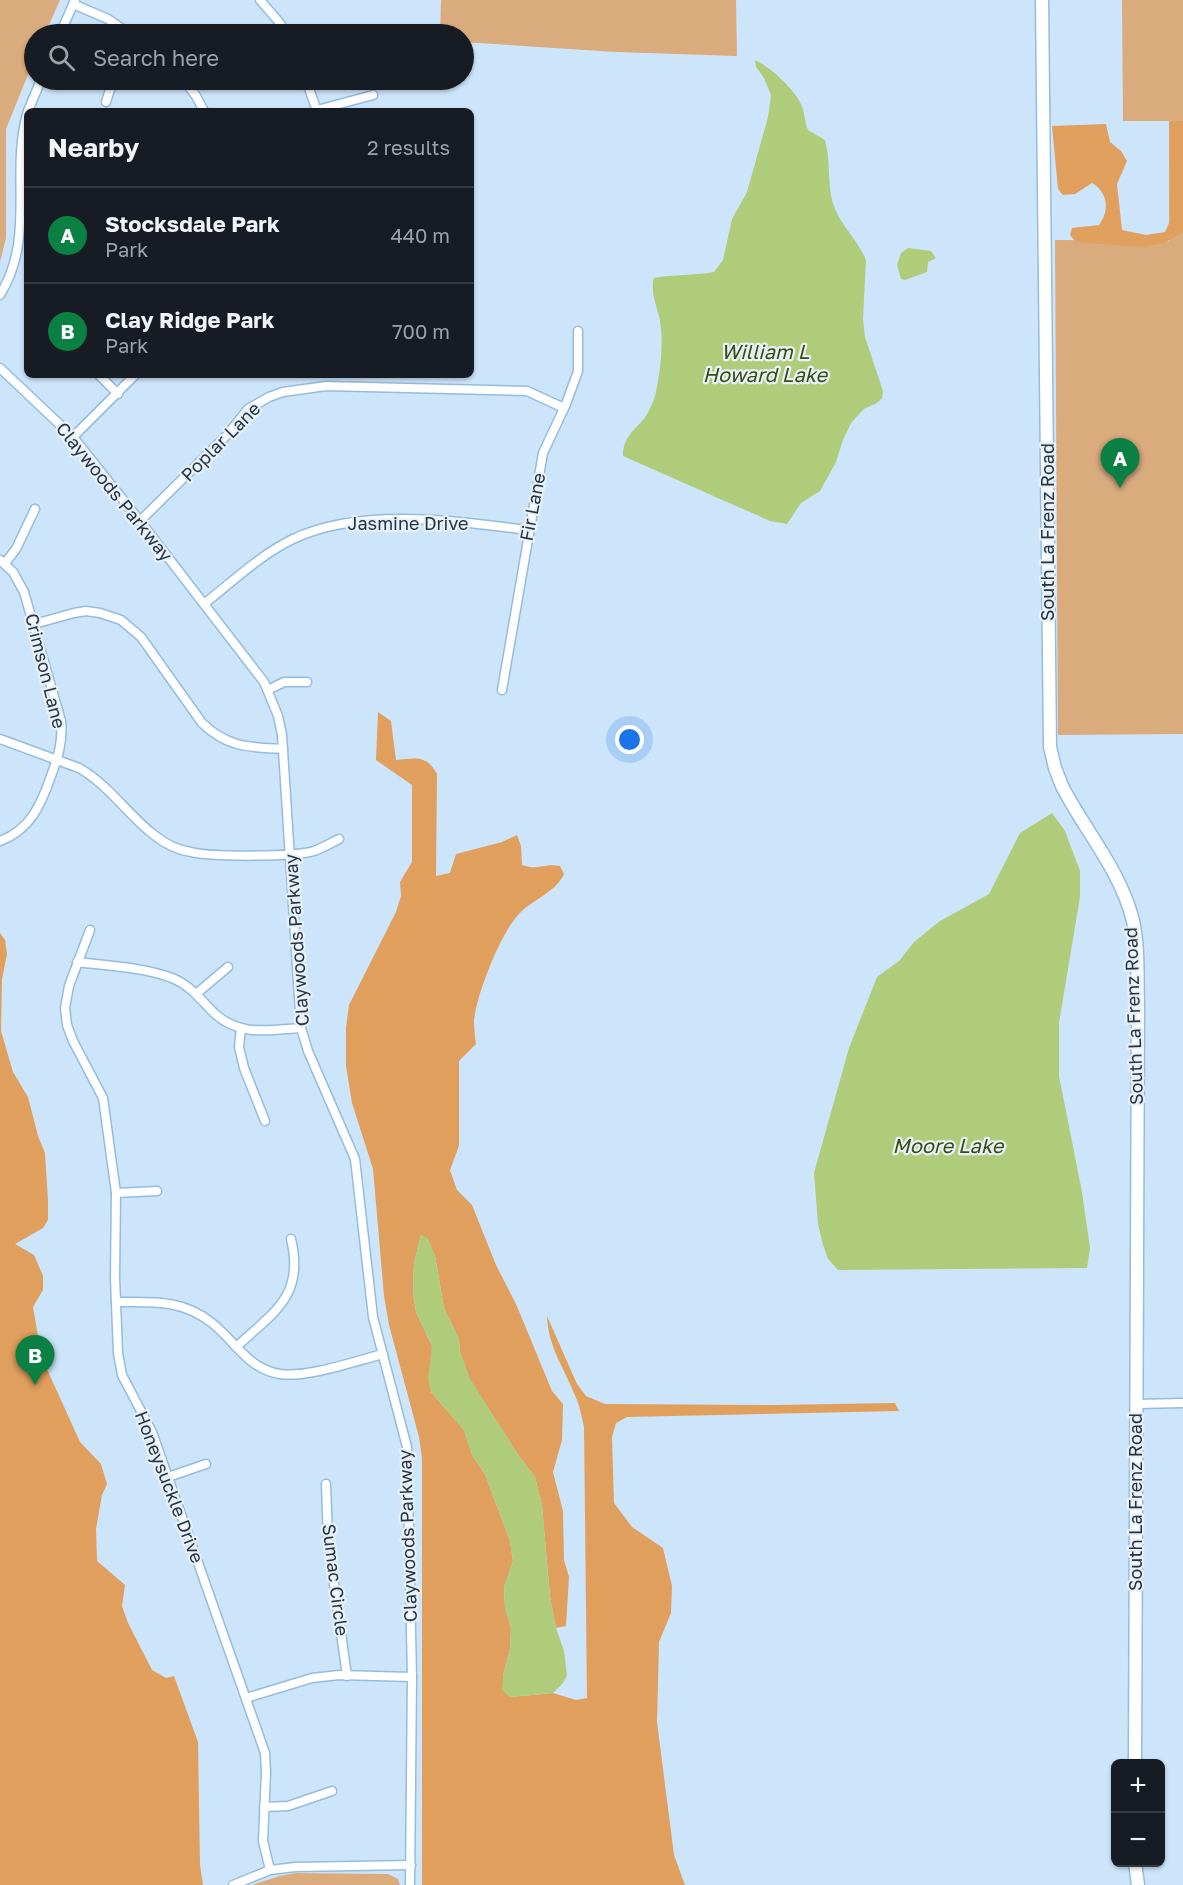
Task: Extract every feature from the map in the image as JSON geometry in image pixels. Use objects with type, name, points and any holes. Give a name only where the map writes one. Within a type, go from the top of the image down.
[{"type":"street","points":[[260,0],[280,24]]},
{"type":"street","name":"South La Frenz Road","points":[[1042,0],[1050,747],[1062,786],[1112,868],[1121,887],[1133,923],[1138,1005],[1135,1759]]},
{"type":"street","points":[[64,24],[74,2],[115,24]]},
{"type":"street","points":[[30,108],[37,90]]},
{"type":"street","points":[[106,102],[110,90]]},
{"type":"street","points":[[192,90],[202,108]]},
{"type":"street","points":[[310,90],[316,108]]},
{"type":"street","points":[[324,108],[373,95]]},
{"type":"street","points":[[0,295],[13,271],[24,212],[21,142],[24,129]]},
{"type":"street","name":"Fir Lane","points":[[502,690],[543,453],[578,371],[578,331]]},
{"type":"street","name":"Claywoods Parkway","points":[[2,372],[73,437],[264,682],[278,716],[283,749],[291,853],[292,909],[301,1028],[308,1052],[355,1160],[373,1317],[407,1447],[412,1677],[410,1885]]},
{"type":"street","points":[[102,378],[118,394]]},
{"type":"street","points":[[73,437],[132,378]]},
{"type":"street","name":"Poplar Lane","points":[[140,521],[228,434],[248,410],[269,397],[283,392],[326,386],[527,391],[564,408]]},
{"type":"street","points":[[2,562],[16,549],[35,509]]},
{"type":"street","name":"Jasmine Drive","points":[[204,604],[252,565],[291,540],[333,525],[370,520],[459,521],[528,530]]},
{"type":"street","name":"Crimson Lane","points":[[0,841],[18,831],[34,815],[41,804],[61,747],[61,721],[20,582],[2,562]]},
{"type":"street","points":[[33,624],[86,611],[110,615],[121,620],[141,637],[202,723],[211,731],[230,743],[283,749]]},
{"type":"street","points":[[268,690],[284,682],[307,682]]},
{"type":"street","points":[[0,739],[79,768],[96,779],[147,830],[178,849],[204,855],[312,852],[339,839]]},
{"type":"street","name":"Honeysuckle Drive","points":[[90,930],[69,986],[65,1008],[67,1025],[73,1041],[103,1098],[116,1193],[116,1302],[118,1353],[122,1375],[152,1432],[265,1753],[262,1841],[270,1870]]},
{"type":"street","points":[[77,962],[142,970],[173,979],[196,994],[230,1025],[250,1031],[301,1028]]},
{"type":"street","points":[[196,994],[228,967]]},
{"type":"street","points":[[241,1028],[239,1047],[244,1068],[265,1121]]},
{"type":"street","points":[[116,1193],[157,1191]]},
{"type":"street","points":[[236,1347],[284,1301],[291,1288],[296,1259],[291,1239]]},
{"type":"street","points":[[116,1302],[167,1302],[194,1311],[213,1323],[236,1347],[261,1367],[278,1374],[296,1375],[383,1354]]},
{"type":"street","points":[[1136,1404],[1183,1403]]},
{"type":"street","points":[[168,1477],[206,1464]]},
{"type":"street","name":"Sumac Circle","points":[[326,1484],[328,1540],[347,1676]]},
{"type":"street","points":[[246,1698],[312,1678],[412,1677]]},
{"type":"street","points":[[264,1807],[288,1806],[332,1791]]},
{"type":"street","points":[[233,1885],[270,1870],[295,1867],[411,1865]]},
{"type":"street","points":[[1136,1867],[1138,1885]]},
{"type":"shaded area","points":[[0,0],[60,0],[49,24],[24,24],[24,85],[6,129],[6,238],[0,262]]},
{"type":"shaded area","points":[[441,0],[736,0],[737,56],[616,52],[474,43],[474,24],[440,24]]},
{"type":"shaded area","points":[[1122,0],[1183,0],[1183,734],[1058,735],[1055,240],[1169,241],[1169,121],[1123,121]]},
{"type":"shaded area","points":[[1169,121],[1183,121],[1183,232],[1164,243],[1143,247],[1076,242],[1070,235],[1072,228],[1099,225],[1105,214],[1106,202],[1101,191],[1092,183],[1075,194],[1063,195],[1058,189],[1052,126],[1106,124],[1110,142],[1121,151],[1127,161],[1117,184],[1122,230],[1146,235],[1165,232],[1170,221]]},
{"type":"shaded area","points":[[378,712],[391,721],[396,760],[420,759],[429,764],[437,774],[436,876],[450,873],[456,854],[502,842],[517,835],[521,846],[522,865],[560,866],[564,874],[555,886],[519,914],[497,949],[490,965],[479,996],[474,1021],[476,1044],[459,1061],[459,1146],[450,1170],[457,1190],[472,1205],[552,1391],[563,1404],[562,1440],[553,1472],[563,1511],[564,1560],[569,1577],[566,1626],[556,1628],[550,1597],[542,1505],[535,1477],[470,1380],[460,1352],[459,1339],[444,1308],[435,1256],[421,1235],[414,1263],[413,1293],[416,1312],[432,1346],[431,1392],[464,1430],[472,1455],[485,1474],[510,1541],[513,1561],[504,1587],[505,1608],[511,1627],[510,1649],[503,1676],[510,1697],[553,1693],[576,1700],[587,1698],[584,1427],[577,1400],[554,1349],[547,1316],[577,1384],[586,1396],[605,1404],[895,1403],[899,1411],[627,1417],[616,1423],[612,1437],[614,1503],[632,1527],[663,1548],[672,1586],[671,1613],[659,1642],[657,1722],[674,1855],[685,1885],[422,1885],[422,1458],[419,1437],[389,1325],[384,1296],[373,1169],[352,1103],[346,1066],[346,1028],[349,1005],[396,912],[401,896],[400,882],[412,862],[412,785],[376,760]]},
{"type":"shaded area","points":[[0,933],[5,940],[7,954],[2,979],[1,1031],[13,1072],[28,1097],[45,1153],[48,1200],[48,1220],[43,1228],[15,1244],[34,1255],[43,1276],[43,1290],[33,1307],[46,1367],[80,1442],[101,1464],[107,1484],[102,1495],[96,1529],[97,1561],[125,1585],[122,1606],[128,1623],[152,1670],[166,1678],[174,1676],[198,1742],[200,1865],[203,1885],[0,1885]]},
{"type":"shaded area","points":[[296,1873],[388,1874],[398,1879],[400,1885],[252,1885]]},
{"type":"water","name":"William L Howard Lake","points":[[755,60],[787,84],[802,105],[808,130],[825,140],[833,204],[866,260],[863,319],[865,337],[883,391],[882,398],[877,403],[864,409],[851,423],[836,462],[820,491],[801,503],[787,524],[770,521],[623,456],[626,441],[649,412],[657,384],[662,336],[653,290],[654,278],[714,272],[723,260],[732,219],[747,192],[768,117],[771,95],[764,78],[756,67]]},
{"type":"water","points":[[908,248],[931,251],[936,258],[928,262],[927,272],[905,280],[901,279],[897,265],[901,253]]},
{"type":"water","name":"Moore Lake","points":[[1052,813],[1065,831],[1080,871],[1080,897],[1059,1023],[1059,1076],[1082,1192],[1090,1248],[1087,1268],[838,1270],[828,1259],[823,1245],[818,1224],[814,1173],[849,1048],[877,977],[899,961],[914,942],[940,921],[989,894],[1020,833]]},
{"type":"water","points":[[421,1235],[428,1238],[435,1256],[444,1308],[459,1339],[460,1352],[470,1379],[535,1477],[542,1505],[550,1597],[556,1628],[564,1651],[567,1675],[553,1693],[510,1697],[502,1690],[510,1649],[511,1627],[505,1608],[504,1587],[513,1561],[510,1541],[485,1474],[472,1455],[464,1430],[431,1392],[428,1379],[432,1346],[416,1312],[413,1293],[414,1263]]},
{"type":"place","name":"Stocksdale Park","points":[[1120,488]]},
{"type":"place","name":"Clay Ridge Park","points":[[35,1385]]}]
